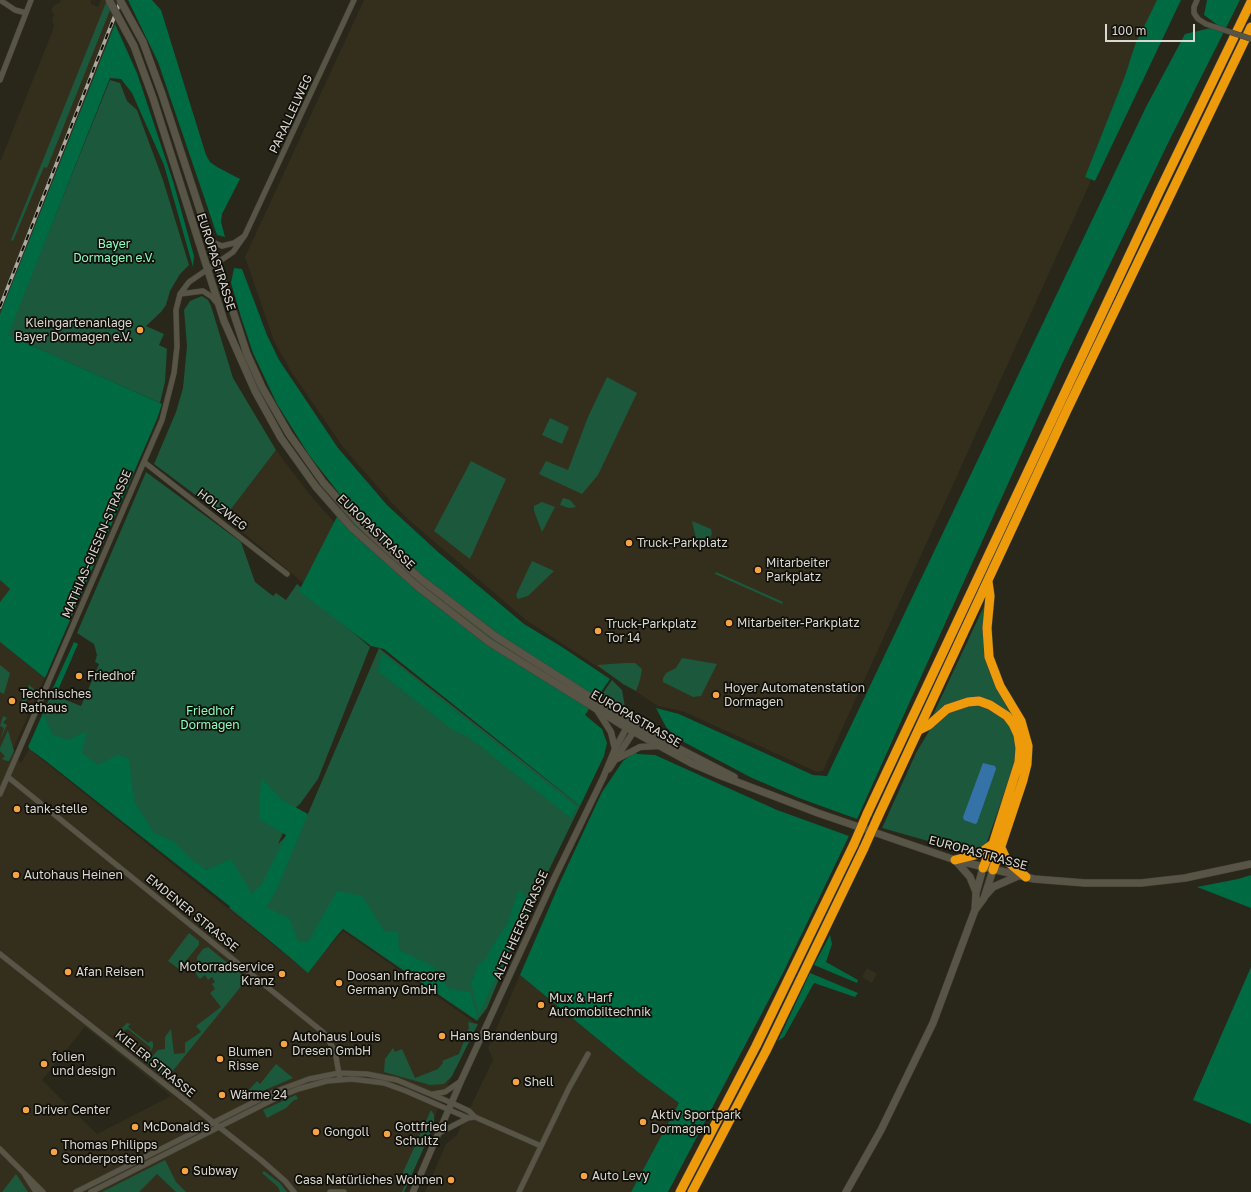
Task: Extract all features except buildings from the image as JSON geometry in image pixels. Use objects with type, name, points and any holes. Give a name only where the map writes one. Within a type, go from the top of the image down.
[{"type":"highway","points":[[680,1192],[756,1046],[801,955],[1117,280],[1251,2]]},
{"type":"highway","points":[[692,1192],[766,1052],[864,848],[1091,360],[1251,27]]},
{"type":"highway","points":[[984,868],[997,846],[1027,764],[1028,746],[1021,721],[1000,686],[989,657],[987,643],[987,614],[990,596],[988,582]]},
{"type":"highway","points":[[919,730],[930,725],[947,709],[968,702],[979,701],[990,705],[1007,716],[1013,724],[1018,735],[1020,748],[1019,762],[997,846],[993,870]]},
{"type":"highway","points":[[955,860],[980,854],[997,846]]},
{"type":"highway","points":[[997,846],[1007,861],[1022,876]]},
{"type":"main road","name":"EUROPASTRASSE","points":[[109,0],[134,46],[154,98],[206,270],[218,306],[242,365],[281,438],[316,487],[352,528],[382,557],[454,616],[505,652],[597,710],[755,788]]},
{"type":"main road","name":"EUROPASTRASSE","points":[[120,0],[143,42],[162,94],[216,264],[247,354],[262,387],[304,458],[341,504],[388,550],[459,609],[495,636],[628,725]]},
{"type":"main road","name":"EUROPASTRASSE","points":[[635,729],[660,746],[718,775],[818,813],[955,860],[993,870],[1068,883],[1141,883],[1185,878],[1251,864]]},
{"type":"main road","points":[[955,860],[970,877],[976,893]]},
{"type":"main road","points":[[976,910],[976,893],[984,868]]},
{"type":"main road","points":[[984,898],[993,870]]},
{"type":"main road","points":[[846,1192],[882,1130],[934,1020],[976,910],[993,887],[1022,876]]},
{"type":"street","points":[[0,0],[15,10],[26,13]]},
{"type":"street","points":[[0,80],[31,0]]},
{"type":"street","name":"PARALLELWEG","points":[[206,270],[233,252],[245,235],[354,0]]},
{"type":"street","points":[[1196,0],[1194,13],[1198,20],[1251,39]]},
{"type":"street","points":[[207,235],[215,243],[222,246],[234,243],[245,235]]},
{"type":"street","name":"MATHIAS-GIESEN-STRASSE","points":[[0,794],[162,420],[172,389],[176,358],[176,310],[180,294],[189,282],[206,270]]},
{"type":"street","points":[[180,294],[203,291],[212,297],[218,306]]},
{"type":"street","name":"HOLZWEG","points":[[144,462],[287,574]]},
{"type":"street","points":[[597,710],[611,732],[615,749]]},
{"type":"street","name":"ALTE HEERSTRASSE","points":[[413,1192],[461,1082],[581,820],[628,725]]},
{"type":"street","name":"ALTE HEERSTRASSE","points":[[603,778],[635,729]]},
{"type":"street","points":[[616,760],[635,749],[660,746]]},
{"type":"street","name":"EMDENER STRASSE","points":[[8,777],[324,1033],[335,1051],[340,1080]]},
{"type":"street","name":"KIELER STRASSE","points":[[0,954],[285,1180],[294,1192]]},
{"type":"street","points":[[519,1192],[588,1054]]},
{"type":"street","points":[[76,1192],[284,1087],[309,1079],[339,1073],[367,1074],[387,1077],[432,1094],[469,1111],[475,1117],[541,1146]]},
{"type":"street","points":[[91,1192],[218,1127],[298,1089],[340,1080],[367,1080],[384,1083],[468,1118]]},
{"type":"street","points":[[432,1094],[444,1092],[461,1082]]},
{"type":"street","points":[[439,1133],[468,1118],[475,1117]]},
{"type":"street","points":[[0,1149],[44,1192]]},
{"type":"street","points":[[23,1173],[36,1192]]},
{"type":"street","points":[[330,1192],[344,1192]]},
{"type":"shaded area","points":[[61,0],[91,0],[91,4],[98,7],[101,0],[107,0],[109,11],[114,0],[125,0],[0,314],[0,162],[53,30],[54,24],[52,22],[54,15],[51,10],[54,5],[59,3]]},
{"type":"shaded area","points":[[364,0],[1173,0],[823,771],[817,772],[682,711],[658,706],[526,620],[410,521],[391,502],[343,447],[292,373],[274,341],[245,257]]},
{"type":"shaded area","points":[[276,450],[310,495],[335,523],[303,583],[225,517]]},
{"type":"shaded area","points":[[0,580],[10,589],[0,602]]},
{"type":"shaded area","points":[[0,642],[45,678],[12,751],[21,763],[29,749],[306,971],[343,931],[474,1022],[435,1116],[434,1125],[404,1192],[0,1192]],"holes":[[[85,1027],[171,1096],[97,1134],[42,1080]]]},
{"type":"shaded area","points":[[867,968],[877,974],[872,983],[862,977]]},
{"type":"shaded area","points":[[520,975],[639,1073],[679,1103],[631,1192],[425,1192],[446,1144],[457,1135],[493,1060],[488,1048]]},
{"type":"green space","points":[[107,0],[114,0],[47,168],[44,167],[13,241],[11,240]]},
{"type":"green space","points":[[128,0],[152,0],[161,10],[206,155],[210,162],[217,167],[240,179],[222,214],[221,222],[225,237],[217,235],[158,62]]},
{"type":"green space","points":[[1157,0],[1181,0],[1095,181],[1085,177],[1125,76],[1135,45]]},
{"type":"green space","points":[[1207,0],[1240,0],[1170,139],[1062,364],[857,819],[799,798],[752,778],[678,739],[666,727],[656,708],[679,714],[813,775],[827,776],[1146,107],[1185,34],[1219,26],[1204,15]]},
{"type":"green space","points":[[115,24],[137,73],[173,181],[194,256],[193,267],[164,165],[132,93],[121,79],[110,78],[8,335],[162,404],[157,419],[45,678],[0,642],[0,602],[10,589],[0,580],[0,314]]},
{"type":"green space","name":"Bayer Dormagen e.V.","points":[[110,80],[120,83],[127,101],[137,110],[163,180],[189,265],[180,274],[170,291],[166,305],[161,312],[146,326],[164,334],[159,345],[167,349],[165,382],[160,403],[7,335]]},
{"type":"green space","points":[[234,268],[242,269],[267,335],[279,360],[338,448],[387,505],[438,552],[524,624],[610,679],[585,715],[602,729],[607,743],[604,756],[580,806],[384,649],[371,646],[299,591],[345,501],[309,455],[277,404],[253,353],[241,317],[231,283]]},
{"type":"green space","points":[[202,296],[208,300],[211,306],[233,378],[276,450],[225,517],[154,464],[176,412],[183,388],[187,346],[184,310],[190,301]]},
{"type":"green space","points":[[607,377],[637,393],[598,475],[582,494],[539,474],[546,461],[568,470],[588,417]]},
{"type":"green space","points":[[550,418],[569,427],[562,444],[542,435]]},
{"type":"green space","points":[[471,461],[506,479],[470,559],[434,531]]},
{"type":"green space","name":"Friedhof Dormagen","points":[[146,472],[241,542],[255,582],[273,596],[276,593],[286,600],[297,584],[370,647],[318,779],[300,804],[294,809],[278,844],[307,816],[379,648],[580,806],[515,940],[487,1008],[477,1021],[343,929],[305,969],[229,908],[241,888],[196,864],[29,749],[51,694],[81,706],[99,664],[95,662],[97,655],[94,644],[77,633]]},
{"type":"green space","points":[[563,498],[570,500],[576,507],[569,508],[560,505]]},
{"type":"green space","points":[[542,502],[555,507],[542,532],[534,511],[534,506]]},
{"type":"green space","points":[[692,521],[711,529],[712,533],[709,542],[704,546],[698,547]]},
{"type":"green space","points":[[532,561],[554,571],[528,596],[518,599],[516,595]]},
{"type":"green space","points":[[716,572],[783,602],[782,604],[715,574]]},
{"type":"green space","points":[[986,602],[983,643],[989,671],[1019,725],[980,699],[931,719]]},
{"type":"green space","points":[[74,642],[78,644],[58,690],[53,688]]},
{"type":"green space","points":[[382,653],[577,807],[571,818],[467,736],[454,731],[378,671]]},
{"type":"green space","points":[[682,658],[717,664],[701,696],[693,697],[663,682],[663,678],[666,673],[676,668]]},
{"type":"green space","points":[[635,663],[642,669],[636,691],[623,684],[597,665]]},
{"type":"green space","points":[[0,665],[10,673],[4,694],[0,692]]},
{"type":"green space","points":[[612,680],[622,690],[625,707],[613,703],[601,696]]},
{"type":"green space","points":[[29,685],[34,689],[35,693],[27,698],[25,704],[21,702]]},
{"type":"green space","points":[[978,705],[998,712],[1011,726],[1017,747],[1015,762],[986,845],[974,852],[967,852],[882,828],[916,753],[932,726],[958,706]]},
{"type":"green space","points":[[43,713],[53,735],[69,740],[87,731],[82,753],[98,765],[118,755],[129,759],[134,801],[154,833],[173,841],[191,859],[207,870],[231,859],[252,894],[262,884],[286,835],[259,819],[261,778],[282,800],[308,814],[276,891],[266,907],[290,919],[298,941],[308,942],[337,891],[362,896],[384,931],[398,932],[399,950],[433,966],[449,989],[470,992],[478,1017],[473,1017],[450,1002],[343,928],[308,973],[232,908],[28,747]]},
{"type":"green space","points":[[3,716],[7,718],[3,723],[7,725],[0,740],[4,728],[0,726]]},
{"type":"green space","points":[[8,730],[14,751],[9,761],[7,761],[2,759],[5,756],[0,751],[0,748]]},
{"type":"green space","points":[[635,752],[637,754],[655,755],[777,810],[849,836],[783,973],[668,1192],[631,1192],[679,1103],[639,1073],[520,975],[561,880],[602,792],[623,761]]},
{"type":"green space","points":[[1251,875],[1251,908],[1197,887],[1238,879]]},
{"type":"green space","points":[[519,890],[522,892],[528,903],[527,912],[479,1014],[471,983],[478,966],[487,958],[490,950],[507,924]]},
{"type":"green space","points":[[189,933],[199,941],[199,945],[179,969],[168,961]]},
{"type":"green space","points":[[830,935],[832,944],[826,962],[858,980],[857,983],[814,965]]},
{"type":"green space","points":[[208,947],[247,979],[167,1078],[147,1062],[158,1050],[165,1049],[165,1037],[171,1029],[174,1054],[185,1053],[185,1043],[201,1032],[196,1026],[221,1007],[210,993],[215,989],[212,984],[215,982],[212,977],[208,980],[205,975],[200,979],[196,974],[197,957],[203,949]]},
{"type":"green space","points":[[1251,967],[1251,1124],[1193,1100]]},
{"type":"green space","points":[[810,973],[858,993],[855,997],[814,983],[784,1037],[778,1041]]},
{"type":"green space","points":[[468,1022],[478,1024],[452,1076],[444,1084],[430,1085],[384,1072],[385,1059],[393,1048],[395,1052],[402,1049],[415,1078],[438,1069],[443,1063],[442,1061],[459,1054],[469,1028]]},
{"type":"green space","points":[[127,1023],[131,1024],[128,1026],[129,1028],[148,1043],[151,1041],[153,1042],[151,1051],[148,1050],[151,1049],[150,1047],[128,1029],[123,1031],[122,1028]]},
{"type":"green space","points":[[118,1033],[121,1033],[120,1038],[143,1056],[146,1053],[144,1059],[115,1037]]},
{"type":"green space","points":[[276,1064],[293,1078],[251,1096],[249,1090],[257,1081],[260,1084]]},
{"type":"green space","points":[[296,1095],[298,1099],[294,1100],[286,1108],[267,1118],[263,1110]]},
{"type":"green space","points":[[431,1110],[434,1115],[434,1125],[404,1192],[402,1192],[406,1182],[400,1179]]},
{"type":"green space","points":[[165,1160],[176,1182],[186,1192],[176,1192],[157,1174],[139,1192],[102,1192]]},
{"type":"green space","points":[[264,1171],[280,1183],[287,1192],[280,1192],[278,1187],[262,1173]]},
{"type":"green space","points":[[16,1174],[28,1192],[2,1192]]},
{"type":"water","points":[[983,763],[995,766],[996,769],[977,823],[975,824],[964,820],[963,817]]},
{"type":"railway","points":[[0,307],[121,0]]},
{"type":"place","name":"Kleingartenanlage Bayer Dormagen e.V.","points":[[140,330]]},
{"type":"place","name":"Truck-Parkplatz","points":[[629,543]]},
{"type":"place","name":"Mitarbeiter Parkplatz","points":[[758,570]]},
{"type":"place","name":"Mitarbeiter-Parkplatz","points":[[729,623]]},
{"type":"place","name":"Truck-Parkplatz Tor 14","points":[[598,631]]},
{"type":"place","name":"Friedhof","points":[[79,676]]},
{"type":"place","name":"Hoyer Automatenstation Dormagen","points":[[716,695]]},
{"type":"place","name":"Technisches Rathaus","points":[[12,701]]},
{"type":"place","name":"tank-stelle","points":[[17,809]]},
{"type":"place","name":"Autohaus Heinen","points":[[16,875]]},
{"type":"place","name":"Afan Reisen","points":[[68,972]]},
{"type":"place","name":"Motorradservice Kranz","points":[[282,974]]},
{"type":"place","name":"Doosan Infracore Germany GmbH","points":[[339,983]]},
{"type":"place","name":"Mux & Harf Automobiltechnik","points":[[541,1005]]},
{"type":"place","name":"Hans Brandenburg","points":[[442,1036]]},
{"type":"place","name":"Autohaus Louis Dresen GmbH","points":[[284,1044]]},
{"type":"place","name":"Blumen Risse","points":[[220,1059]]},
{"type":"place","name":"folien und design","points":[[44,1064]]},
{"type":"place","name":"Shell","points":[[516,1082]]},
{"type":"place","name":"Wärme 24","points":[[222,1095]]},
{"type":"place","name":"Driver Center","points":[[26,1110]]},
{"type":"place","name":"Aktiv Sportpark Dormagen","points":[[643,1122]]},
{"type":"place","name":"McDonald's","points":[[135,1127]]},
{"type":"place","name":"Gongoll","points":[[316,1132]]},
{"type":"place","name":"Gottfried Schultz","points":[[387,1134]]},
{"type":"place","name":"Thomas Philipps Sonderposten","points":[[54,1152]]},
{"type":"place","name":"Subway","points":[[185,1171]]},
{"type":"place","name":"Auto Levy","points":[[584,1176]]},
{"type":"place","name":"Casa Natürliches Wohnen","points":[[451,1180]]}]
